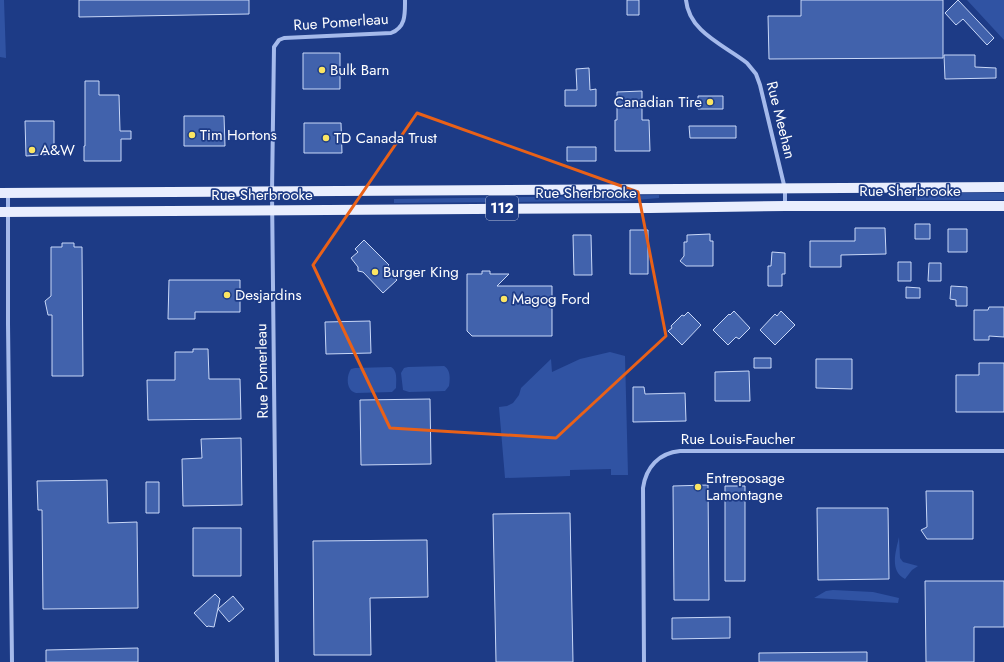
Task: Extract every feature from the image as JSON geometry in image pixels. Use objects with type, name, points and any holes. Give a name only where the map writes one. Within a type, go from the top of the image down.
[{"type":"main road","name":"Rue Sherbrooke","points":[[4,193],[1004,188]]},
{"type":"main road","name":"Rue Sherbrooke","points":[[4,212],[785,206],[1004,206]]},
{"type":"street","name":"Rue Pomerleau","points":[[277,662],[272,210],[274,50],[279,40],[284,38],[391,33],[398,29],[404,21],[405,0]]},
{"type":"street","name":"Rue Meehan","points":[[686,0],[689,13],[698,28],[747,63],[756,74],[769,119],[785,189],[785,206]]},
{"type":"street","points":[[4,193],[8,324],[12,662]]},
{"type":"street","name":"Rue Louis-Faucher","points":[[644,662],[643,488],[646,474],[650,467],[661,457],[670,452],[680,451],[1004,451]]},
{"type":"highlighted area","points":[[417,113],[638,192],[666,336],[556,438],[390,428],[313,265]]},
{"type":"shaded area","points":[[0,0],[4,0],[6,58],[0,57]]},
{"type":"shaded area","points":[[967,0],[1004,0],[1004,40]]},
{"type":"shaded area","points":[[951,193],[1004,193],[1004,200],[916,200],[916,196]]},
{"type":"shaded area","points":[[659,195],[659,198],[625,201],[394,203],[394,199]]},
{"type":"shaded area","points":[[610,352],[625,356],[628,475],[611,475],[611,469],[570,470],[570,476],[505,478],[499,407],[507,406],[513,403],[519,395],[521,388],[551,359],[552,372],[580,359]]},
{"type":"shaded area","points":[[444,366],[449,372],[450,378],[449,386],[445,391],[409,392],[403,390],[401,373],[404,368]]},
{"type":"shaded area","points":[[391,367],[396,373],[396,388],[392,392],[356,393],[350,389],[348,375],[351,369]]},
{"type":"shaded area","points":[[899,537],[900,558],[903,562],[918,566],[912,570],[905,579],[900,575],[895,566],[895,554]]},
{"type":"shaded area","points":[[826,591],[873,592],[899,598],[898,603],[814,598]]},
{"type":"building","points":[[79,0],[249,0],[249,14],[79,17]]},
{"type":"building","points":[[627,0],[639,0],[639,15],[627,15]]},
{"type":"building","points":[[801,0],[943,0],[943,58],[769,59],[768,16],[801,16]]},
{"type":"building","points":[[958,0],[994,38],[987,45],[963,19],[956,25],[945,13]]},
{"type":"building","points":[[303,53],[340,53],[340,89],[303,89]]},
{"type":"building","points":[[944,55],[975,55],[975,67],[996,68],[996,78],[945,79]]},
{"type":"building","points":[[589,68],[590,90],[596,89],[596,106],[565,106],[565,90],[577,90],[576,69]]},
{"type":"building","points":[[85,81],[99,81],[99,95],[119,95],[120,131],[131,131],[131,139],[121,139],[121,161],[84,161]]},
{"type":"building","points":[[642,91],[642,120],[649,120],[650,151],[615,151],[617,92]]},
{"type":"building","points":[[698,96],[723,96],[723,109],[698,109]]},
{"type":"building","points":[[184,116],[224,116],[225,146],[184,146]]},
{"type":"building","points":[[25,121],[54,121],[54,154],[26,156]]},
{"type":"building","points":[[304,123],[341,123],[342,153],[304,153]]},
{"type":"building","points":[[689,126],[736,126],[736,138],[690,138]]},
{"type":"building","points":[[567,147],[596,147],[596,161],[567,161]]},
{"type":"building","points":[[915,224],[930,224],[930,239],[915,239]]},
{"type":"building","points":[[855,228],[885,228],[886,254],[841,255],[841,267],[810,267],[810,241],[855,241]]},
{"type":"building","points":[[948,229],[967,229],[967,252],[948,252]]},
{"type":"building","points":[[630,230],[648,230],[648,274],[630,274]]},
{"type":"building","points":[[710,234],[710,241],[713,241],[713,266],[686,266],[680,261],[684,256],[684,242],[687,242],[687,235]]},
{"type":"building","points":[[573,235],[591,235],[592,275],[574,275]]},
{"type":"building","points":[[364,240],[389,265],[386,268],[397,280],[383,293],[363,272],[358,271],[358,267],[351,258],[358,252],[355,249]]},
{"type":"building","points":[[62,243],[74,243],[74,247],[82,247],[83,376],[52,376],[52,315],[48,315],[45,301],[51,296],[51,247],[62,247]]},
{"type":"building","points":[[772,252],[785,253],[785,274],[782,274],[782,286],[768,286],[768,266],[771,266]]},
{"type":"building","points":[[898,262],[911,262],[911,281],[898,281]]},
{"type":"building","points":[[929,263],[941,263],[941,281],[928,281]]},
{"type":"building","points":[[482,271],[490,271],[490,274],[509,274],[497,286],[552,286],[552,336],[472,336],[467,331],[467,274],[482,274]]},
{"type":"building","points":[[169,280],[240,280],[240,312],[195,312],[195,319],[168,319]]},
{"type":"building","points":[[951,286],[967,287],[967,306],[956,306],[956,300],[950,299]]},
{"type":"building","points":[[906,287],[920,288],[920,298],[906,298]]},
{"type":"building","points":[[989,307],[1004,307],[1004,337],[989,336],[989,340],[974,340],[974,310],[988,310]]},
{"type":"building","points":[[734,311],[750,328],[739,339],[736,337],[728,345],[713,330]]},
{"type":"building","points":[[781,311],[795,325],[775,345],[760,330],[775,314],[777,316]]},
{"type":"building","points":[[688,312],[701,325],[682,345],[668,331],[682,315],[684,316]]},
{"type":"building","points":[[370,321],[371,353],[326,354],[325,322]]},
{"type":"building","points":[[193,349],[208,349],[209,379],[240,379],[241,419],[148,420],[147,380],[175,380],[175,352],[193,352]]},
{"type":"building","points":[[754,358],[771,358],[771,368],[754,368]]},
{"type":"building","points":[[816,359],[852,359],[852,389],[816,388]]},
{"type":"building","points":[[979,363],[1004,363],[1004,412],[956,412],[956,375],[979,375]]},
{"type":"building","points":[[749,371],[750,401],[715,401],[715,372]]},
{"type":"building","points":[[633,387],[644,387],[645,394],[685,393],[686,421],[633,422]]},
{"type":"building","points":[[430,399],[431,464],[361,465],[360,400]]},
{"type":"building","points":[[241,438],[242,505],[183,506],[182,459],[202,458],[201,439]]},
{"type":"building","points":[[107,480],[108,523],[137,522],[138,608],[43,609],[42,510],[38,510],[37,481]]},
{"type":"building","points":[[146,482],[159,482],[159,513],[146,513]]},
{"type":"building","points":[[708,485],[709,600],[674,600],[673,486]]},
{"type":"building","points":[[725,486],[745,486],[745,581],[725,581]]},
{"type":"building","points":[[926,491],[973,491],[973,539],[927,539],[921,530],[927,527]]},
{"type":"building","points":[[817,508],[888,508],[889,579],[818,580]]},
{"type":"building","points":[[570,513],[573,662],[496,662],[493,514]]},
{"type":"building","points":[[193,528],[241,528],[241,576],[193,576]]},
{"type":"building","points":[[427,540],[428,597],[370,598],[371,655],[314,655],[313,541]]},
{"type":"building","points":[[925,581],[1004,581],[1004,627],[974,627],[974,662],[926,662]]},
{"type":"building","points":[[215,594],[220,599],[214,627],[207,627],[194,613]]},
{"type":"building","points":[[233,596],[244,609],[229,622],[218,609]]},
{"type":"building","points":[[730,617],[730,638],[672,639],[672,618]]},
{"type":"building","points":[[138,648],[138,662],[46,662],[46,650]]},
{"type":"building","points":[[867,652],[867,662],[759,662],[759,653]]},
{"type":"place","name":"Bulk Barn","points":[[322,70]]},
{"type":"place","name":"Canadian Tire","points":[[710,102]]},
{"type":"place","name":"Tim Hortons","points":[[192,135]]},
{"type":"place","name":"TD Canada Trust","points":[[326,138]]},
{"type":"place","name":"A&W","points":[[32,150]]},
{"type":"place","name":"Burger King","points":[[375,272]]},
{"type":"place","name":"Desjardins","points":[[227,295]]},
{"type":"place","name":"Magog Ford","points":[[504,299]]},
{"type":"place","name":"Entreposage Lamontagne","points":[[698,487]]}]
